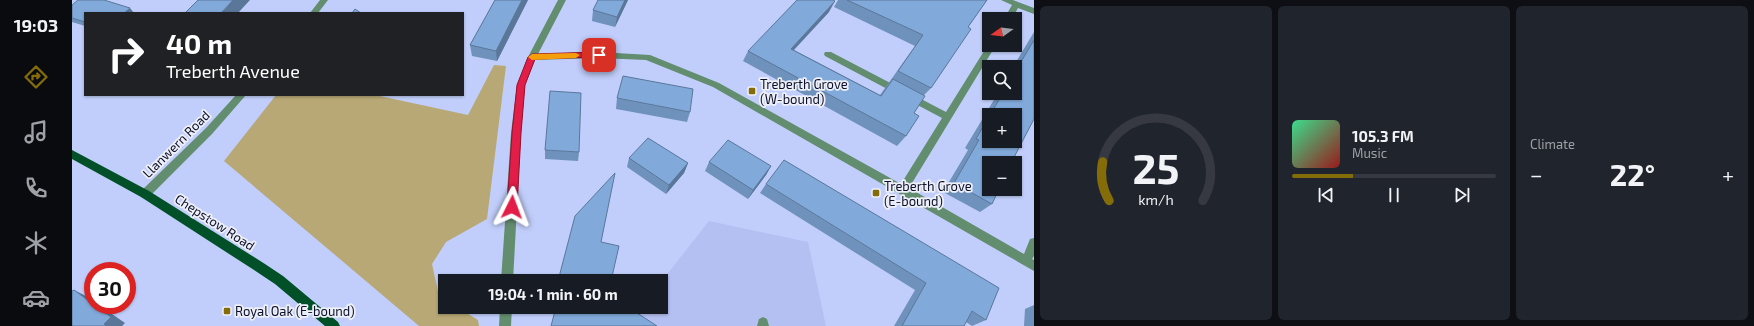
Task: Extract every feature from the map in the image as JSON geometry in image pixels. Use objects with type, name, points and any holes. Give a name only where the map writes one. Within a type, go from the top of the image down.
[{"type":"main road","name":"Chepstow Road","points":[[72,154],[145,194],[279,280],[334,326]]},
{"type":"street","points":[[315,12],[324,0]]},
{"type":"street","points":[[507,274],[518,108],[521,85],[532,57],[562,0]]},
{"type":"street","points":[[1005,0],[1034,11]]},
{"type":"street","points":[[1012,12],[1016,5]]},
{"type":"street","points":[[903,190],[988,52]]},
{"type":"street","points":[[828,54],[948,117]]},
{"type":"street","points":[[532,57],[599,55],[647,57],[716,85],[1030,263],[1034,243]]},
{"type":"street","name":"Llanwern Road","points":[[145,194],[209,131],[240,96]]},
{"type":"street","points":[[505,326],[506,314]]},
{"type":"shaded area","points":[[494,65],[506,66],[487,219],[446,242],[432,264],[438,291],[438,314],[468,314],[478,320],[479,326],[419,326],[224,161],[275,96],[380,96],[468,115]]},
{"type":"shaded area","points":[[709,221],[808,242],[826,326],[626,326],[635,314],[668,314],[667,274]]},
{"type":"building","points":[[78,0],[104,0],[130,8],[125,12],[84,12],[84,22],[72,18],[72,5]]},
{"type":"building","points":[[198,0],[233,0],[222,12],[186,12]]},
{"type":"building","points":[[495,0],[522,0],[496,51],[470,45]]},
{"type":"building","points":[[598,0],[625,0],[617,17],[593,10]]},
{"type":"building","points":[[797,0],[835,1],[791,49],[881,96],[893,79],[925,96],[914,113],[919,116],[906,136],[748,51]]},
{"type":"building","points":[[847,0],[987,0],[968,27],[971,29],[931,88],[898,71],[923,35]]},
{"type":"building","points":[[355,9],[360,12],[353,12]]},
{"type":"building","points":[[1034,40],[1034,119],[1022,142],[1022,108],[994,108],[999,100],[1022,100],[1022,60]]},
{"type":"building","points":[[623,76],[693,89],[690,112],[617,98]]},
{"type":"building","points":[[550,91],[581,93],[579,152],[545,150]]},
{"type":"building","points":[[982,128],[982,148],[1019,148],[1015,156],[982,156],[982,196],[996,196],[992,204],[954,183],[979,140],[976,139]]},
{"type":"building","points":[[648,138],[688,163],[669,185],[629,158]]},
{"type":"building","points":[[728,140],[771,166],[753,190],[709,162]]},
{"type":"building","points":[[784,160],[999,288],[986,320],[972,311],[964,326],[902,326],[926,283],[766,184]]},
{"type":"building","points":[[615,173],[601,242],[619,246],[613,274],[560,274],[575,216]]},
{"type":"building","points":[[74,290],[84,297],[84,314],[107,314],[111,317],[104,324],[106,326],[72,326],[72,291]]},
{"type":"building","points":[[554,314],[639,314],[657,326],[551,326]]},
{"type":"slow traffic","points":[[532,57],[576,55]]},
{"type":"place","name":"Treberth Grove (W-bound)","points":[[752,91]]},
{"type":"place","name":"Treberth Grove (E-bound)","points":[[876,193]]},
{"type":"place","name":"Royal Oak (E-bound)","points":[[227,311]]},
{"type":"route","points":[[512,207],[516,133],[521,85],[532,57],[599,55]]}]
